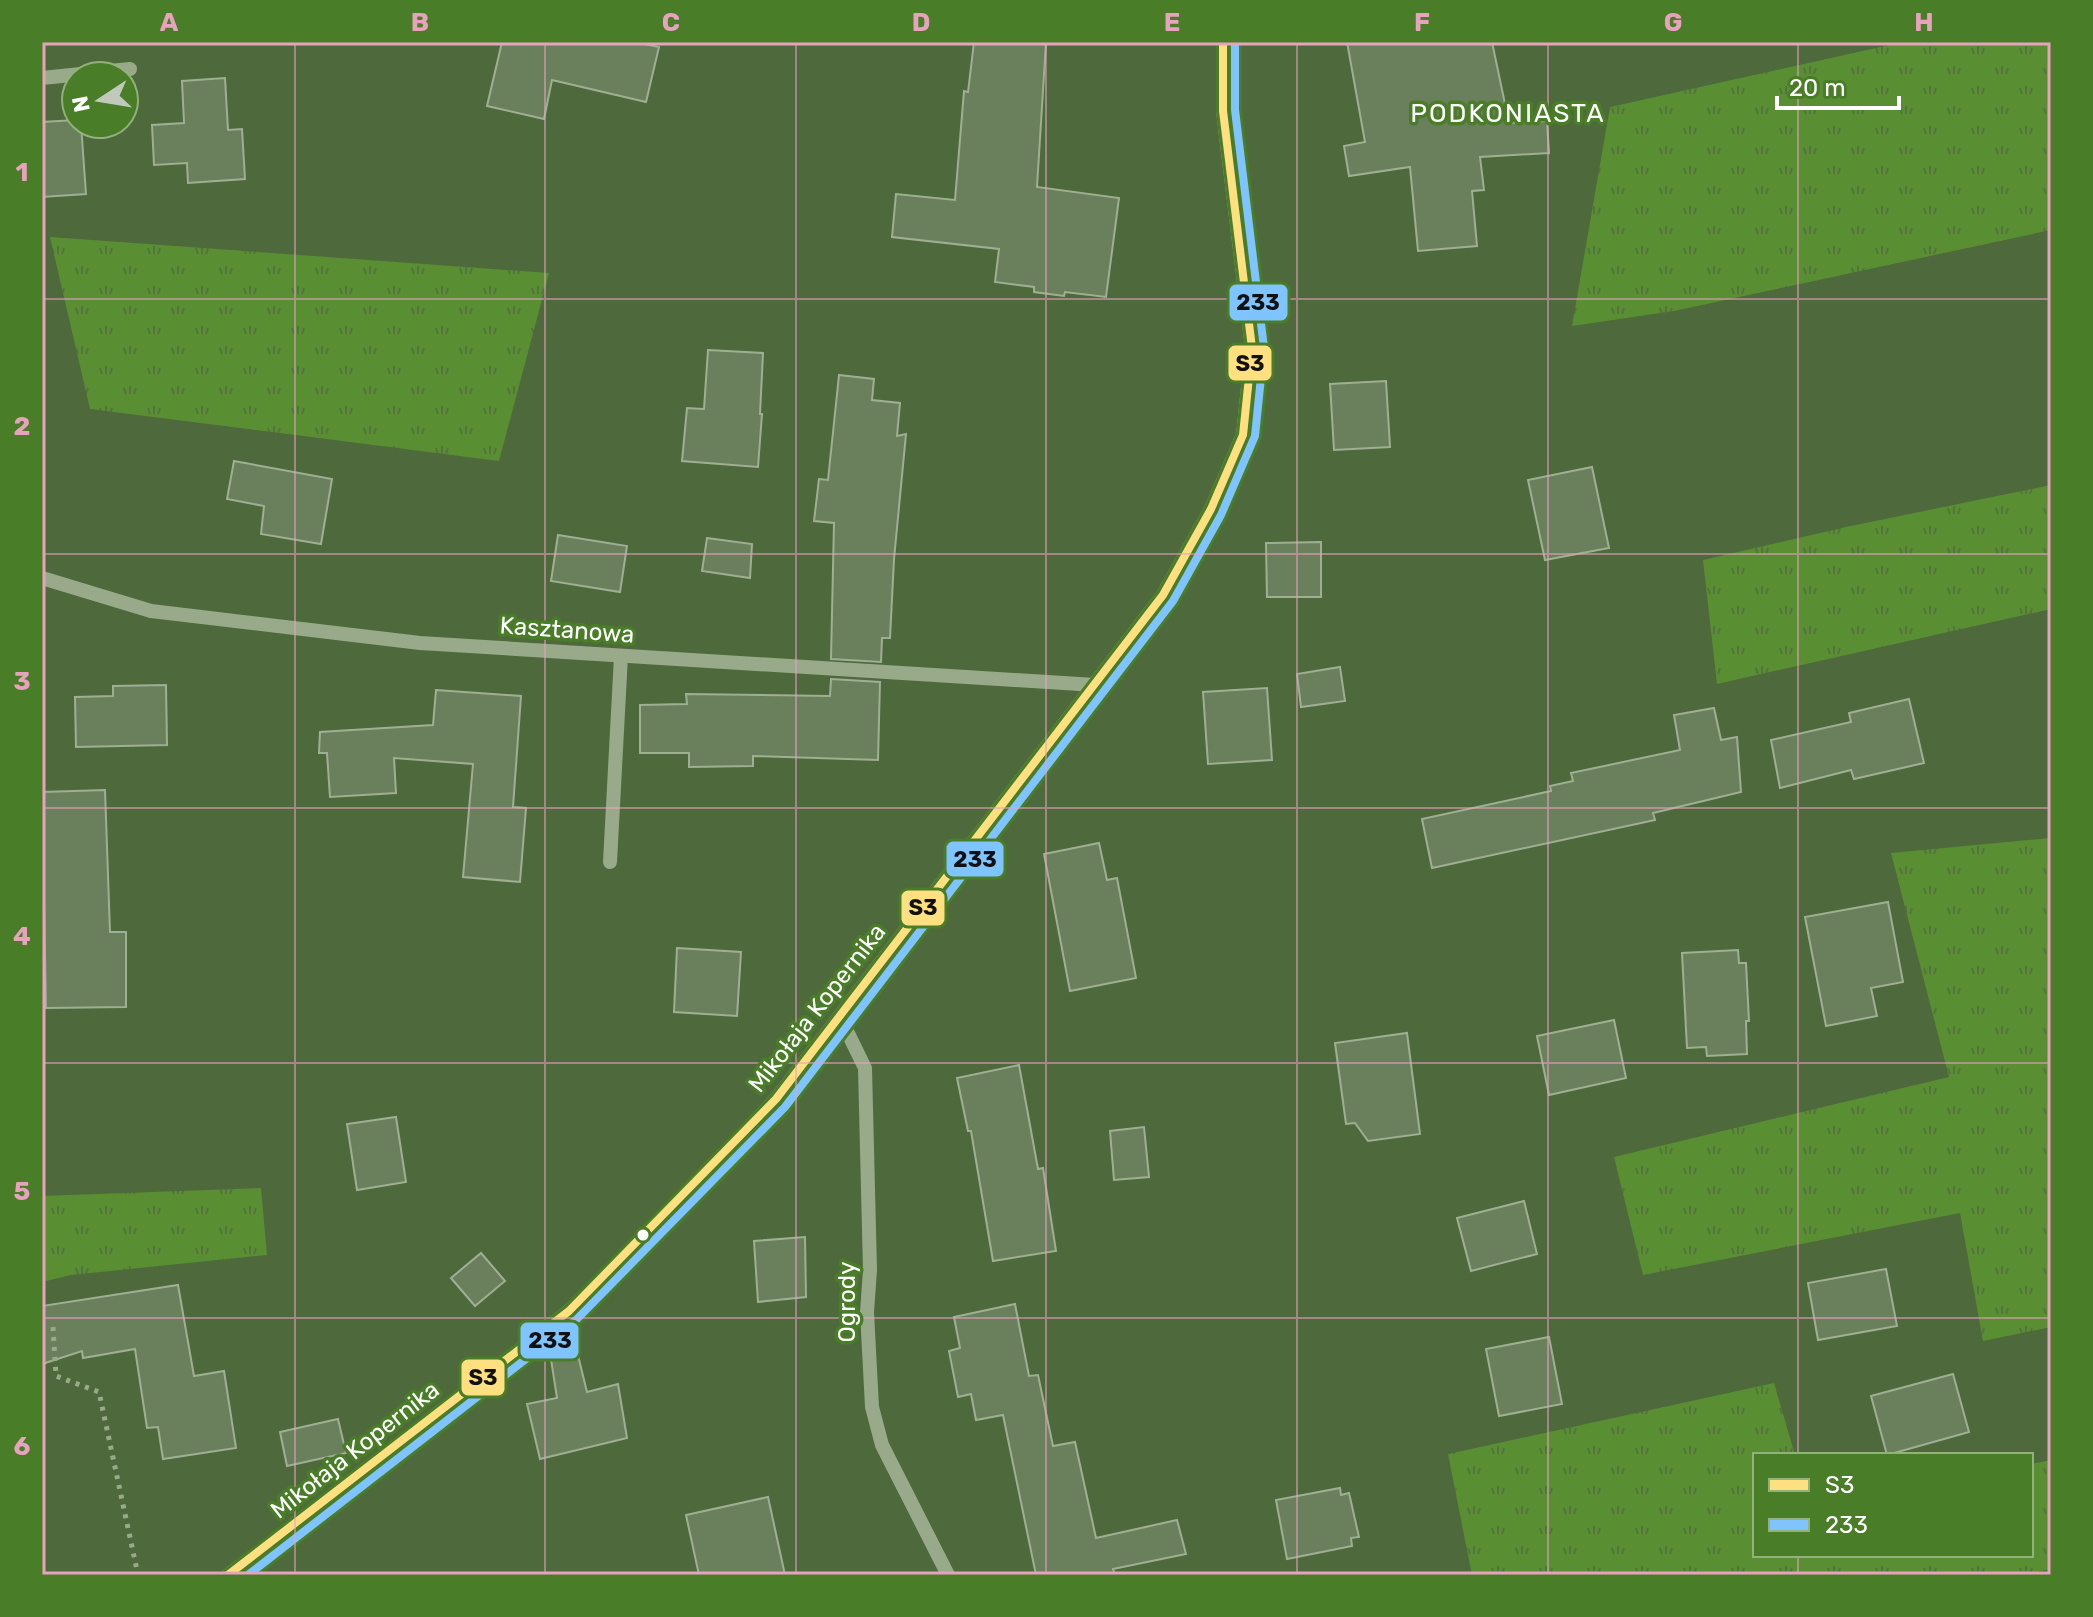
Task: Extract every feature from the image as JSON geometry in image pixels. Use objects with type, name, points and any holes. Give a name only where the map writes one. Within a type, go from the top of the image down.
[{"type":"street","name":"Mikołaja Kopernika","points":[[228,1575],[569,1311],[776,1099],[1163,595],[1211,509],[1243,435],[1252,348],[1223,111],[1223,42]]},
{"type":"street","name":"Kasztanowa","points":[[42,578],[151,611],[420,643],[1095,685]]},
{"type":"street","points":[[610,862],[621,656]]},
{"type":"street","name":"Ogrody","points":[[840,1017],[865,1068],[870,1270],[867,1312],[872,1407],[882,1445],[948,1575]]},
{"type":"path","points":[[53,1327],[56,1376],[99,1392],[138,1575]]},
{"type":"green space","points":[[1903,42],[2051,42],[2051,230],[1674,311],[1572,326],[1610,107]]},
{"type":"green space","points":[[50,237],[549,273],[499,461],[90,409]]},
{"type":"green space","points":[[2051,485],[2051,609],[1717,684],[1703,560]]},
{"type":"green space","points":[[2051,838],[2051,1327],[1983,1341],[1960,1213],[1643,1275],[1614,1157],[1949,1077],[1891,853]]},
{"type":"green space","points":[[261,1188],[267,1255],[71,1275],[42,1282],[42,1196]]},
{"type":"green space","points":[[1774,1383],[1794,1453],[1753,1453],[1753,1557],[2033,1557],[2033,1464],[2051,1460],[2051,1569],[2020,1575],[1472,1575],[1448,1454]]},
{"type":"building","points":[[502,42],[635,42],[659,47],[646,102],[552,80],[544,119],[487,106]]},
{"type":"building","points":[[974,42],[1046,42],[1037,187],[1119,198],[1106,297],[1034,292],[1034,287],[995,282],[999,249],[892,237],[896,194],[955,200],[964,91],[968,92]]},
{"type":"building","points":[[1347,42],[1492,42],[1509,123],[1547,121],[1549,153],[1480,157],[1484,190],[1472,191],[1477,246],[1418,251],[1410,167],[1349,176],[1344,146],[1365,142]]},
{"type":"building","points":[[225,78],[228,130],[242,129],[245,179],[188,183],[187,163],[154,165],[152,125],[184,123],[182,81]]},
{"type":"building","points":[[60,121],[60,140],[82,140],[86,194],[42,197],[42,122]]},
{"type":"building","points":[[708,350],[763,353],[758,467],[682,461],[687,408],[704,409]]},
{"type":"building","points":[[839,375],[874,379],[872,400],[900,403],[897,436],[906,434],[890,638],[882,638],[881,662],[831,659],[834,523],[814,521],[819,479],[828,480]]},
{"type":"building","points":[[1386,381],[1390,447],[1334,450],[1330,384]]},
{"type":"building","points":[[234,461],[332,479],[321,544],[261,534],[264,506],[227,499]]},
{"type":"building","points":[[1592,467],[1609,548],[1545,560],[1528,480]]},
{"type":"building","points":[[558,535],[627,546],[620,592],[551,581]]},
{"type":"building","points":[[707,538],[752,544],[750,578],[702,571]]},
{"type":"building","points":[[1321,542],[1321,597],[1267,597],[1266,543]]},
{"type":"building","points":[[1340,667],[1345,701],[1301,707],[1297,674]]},
{"type":"building","points":[[831,679],[880,682],[878,760],[753,756],[753,766],[689,767],[689,753],[640,753],[640,705],[687,704],[686,694],[830,696]]},
{"type":"building","points":[[166,685],[167,745],[76,747],[75,697],[113,696],[113,686]]},
{"type":"building","points":[[1267,688],[1272,760],[1208,764],[1203,692]]},
{"type":"building","points":[[436,690],[521,696],[513,807],[526,808],[520,882],[463,877],[473,764],[394,758],[396,793],[330,797],[327,753],[319,753],[320,732],[433,725]]},
{"type":"building","points":[[1909,699],[1924,763],[1854,779],[1851,770],[1780,788],[1771,740],[1851,722],[1849,713]]},
{"type":"building","points":[[1714,708],[1721,740],[1737,737],[1741,792],[1653,813],[1655,820],[1432,868],[1422,819],[1551,791],[1550,786],[1573,781],[1571,773],[1680,750],[1674,715]]},
{"type":"building","points":[[105,790],[110,932],[126,932],[126,1007],[46,1008],[42,792]]},
{"type":"building","points":[[1099,843],[1107,880],[1117,878],[1136,978],[1070,991],[1044,854]]},
{"type":"building","points":[[1888,902],[1903,982],[1871,988],[1877,1016],[1826,1026],[1805,917]]},
{"type":"building","points":[[677,948],[741,952],[737,1016],[674,1012]]},
{"type":"building","points":[[1738,950],[1739,963],[1746,963],[1747,1054],[1707,1056],[1706,1047],[1687,1048],[1682,953]]},
{"type":"building","points":[[1614,1020],[1626,1078],[1549,1095],[1537,1036]]},
{"type":"building","points":[[1407,1033],[1420,1134],[1368,1141],[1355,1123],[1346,1124],[1335,1043]]},
{"type":"building","points":[[1019,1065],[1038,1169],[1043,1168],[1056,1251],[993,1261],[971,1131],[968,1131],[957,1078]]},
{"type":"building","points":[[396,1117],[406,1182],[357,1190],[347,1124]]},
{"type":"building","points":[[1144,1127],[1149,1177],[1114,1180],[1110,1131]]},
{"type":"building","points":[[1524,1201],[1537,1254],[1471,1271],[1457,1218]]},
{"type":"building","points":[[805,1237],[806,1297],[758,1302],[754,1241]]},
{"type":"building","points":[[481,1253],[505,1281],[475,1306],[451,1278]]},
{"type":"building","points":[[1886,1269],[1897,1326],[1818,1340],[1808,1283]]},
{"type":"building","points":[[178,1285],[194,1376],[224,1371],[236,1448],[163,1459],[158,1427],[147,1428],[135,1349],[83,1358],[82,1351],[42,1364],[42,1306]]},
{"type":"building","points":[[1015,1304],[1029,1376],[1038,1375],[1053,1446],[1075,1442],[1096,1538],[1177,1520],[1186,1554],[1113,1569],[1115,1575],[1036,1575],[1003,1415],[976,1420],[971,1394],[958,1397],[949,1351],[960,1348],[954,1317]]},
{"type":"building","points":[[570,1323],[587,1392],[618,1384],[627,1438],[540,1459],[527,1404],[557,1398],[548,1340]]},
{"type":"building","points":[[1549,1337],[1562,1404],[1499,1416],[1486,1349]]},
{"type":"building","points":[[1953,1374],[1969,1432],[1886,1453],[1871,1396]]},
{"type":"building","points":[[338,1419],[346,1453],[287,1466],[280,1432]]},
{"type":"building","points":[[1340,1488],[1341,1495],[1349,1493],[1359,1537],[1351,1538],[1352,1546],[1287,1559],[1276,1500]]},
{"type":"building","points":[[768,1497],[785,1575],[699,1575],[686,1515]]},
{"type":"transit line","name":"S3","points":[[228,1575],[569,1311],[776,1099],[1163,595],[1211,509],[1243,435],[1252,348],[1223,111],[1223,42]]},
{"type":"transit line","name":"233","points":[[248,1575],[576,1320],[785,1107],[1173,601],[1221,515],[1255,436],[1264,348],[1235,110],[1235,42]]},
{"type":"district","name":"PODKONIASTA","points":[[1508,113]]}]
